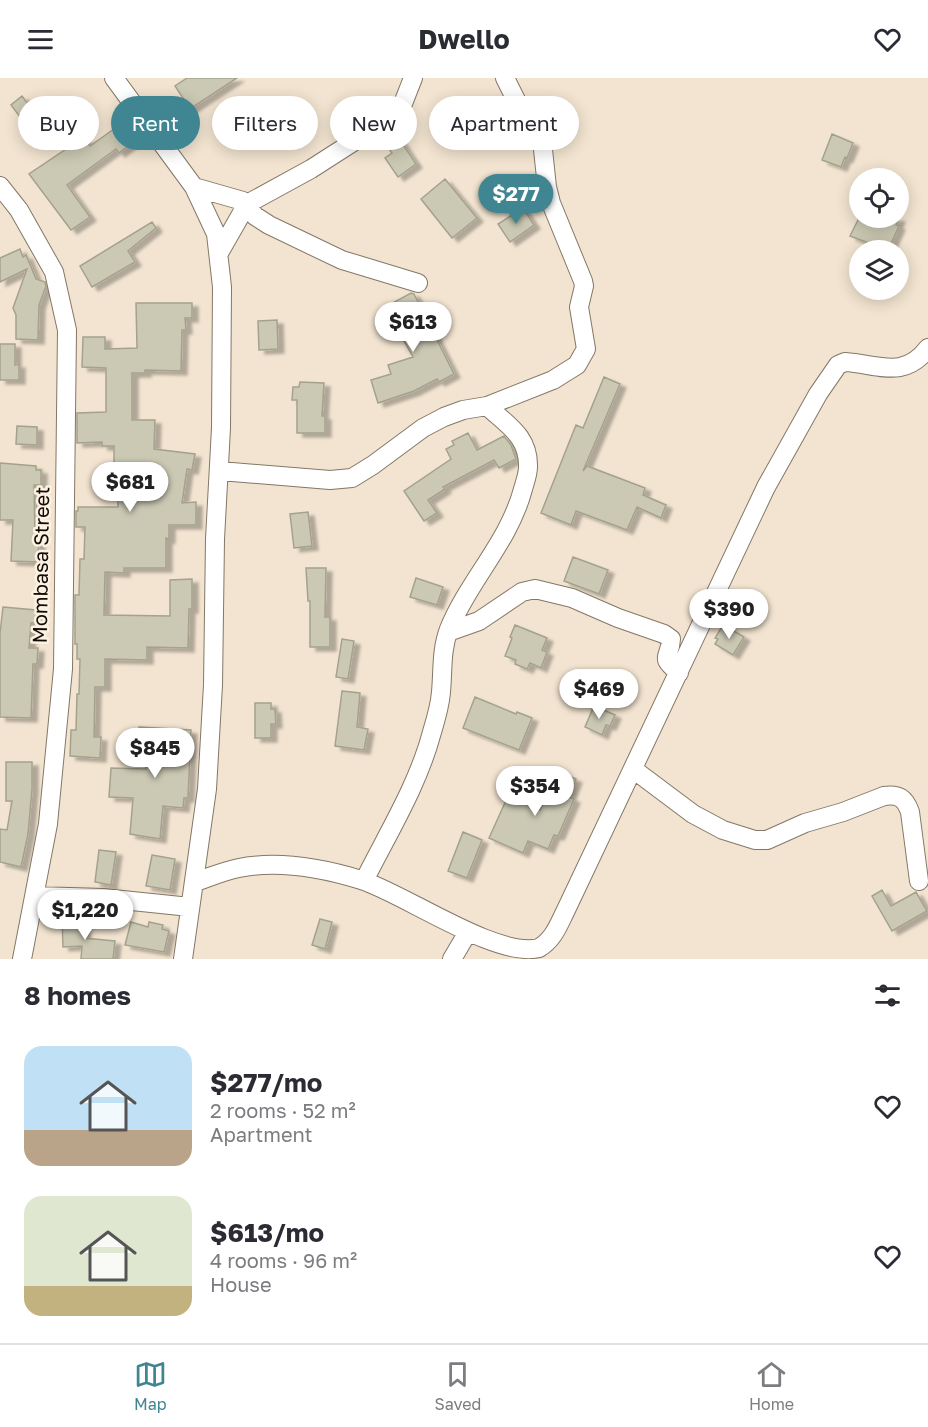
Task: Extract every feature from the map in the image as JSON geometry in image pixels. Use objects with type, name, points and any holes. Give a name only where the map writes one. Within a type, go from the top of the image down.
[{"type":"street","points":[[114,78],[195,187],[213,226],[219,253],[222,287],[220,471],[215,539],[213,685],[207,789],[183,959]]},
{"type":"street","points":[[219,253],[247,204],[311,170],[375,128],[402,106],[413,78]]},
{"type":"street","points":[[220,471],[330,480],[352,478],[374,465],[423,428],[444,417],[462,410],[487,406],[553,380],[581,361],[586,349],[579,307],[584,286],[551,203],[540,131],[537,125],[523,114],[504,78]]},
{"type":"street","name":"Mombasa Street","points":[[0,186],[19,210],[54,272],[67,330],[63,669],[48,824],[22,959]]},
{"type":"street","points":[[195,187],[235,198],[247,204],[252,213],[262,221],[303,243],[357,266],[418,283]]},
{"type":"street","points":[[195,882],[240,868],[280,865],[314,867],[364,881],[465,937],[509,953],[522,954],[538,950],[553,937],[766,488],[818,394],[838,365],[845,362],[897,369],[920,359],[928,348]]},
{"type":"street","points":[[364,881],[410,790],[432,735],[441,695],[444,649],[448,632],[462,602],[509,528],[521,498],[528,468],[525,445],[521,437],[487,406]]},
{"type":"street","points":[[448,632],[478,621],[522,592],[535,589],[572,598],[618,618],[664,633],[671,639],[665,658],[679,674]]},
{"type":"street","points":[[633,769],[693,814],[723,830],[755,840],[767,840],[819,818],[843,813],[884,796],[902,798],[906,801],[910,812],[919,881]]},
{"type":"street","points":[[35,896],[103,898],[190,906]]},
{"type":"street","points":[[452,959],[465,937]]},
{"type":"building","points":[[187,78],[237,78],[200,102],[200,96],[182,96],[175,86]]},
{"type":"building","points":[[18,99],[18,114],[11,105]]},
{"type":"building","points":[[111,131],[111,150],[115,150],[67,185],[90,217],[71,230],[29,174],[65,150],[99,150],[99,140]]},
{"type":"building","points":[[832,134],[853,143],[841,167],[822,160]]},
{"type":"building","points":[[390,150],[407,150],[416,164],[398,177],[385,158],[392,153]]},
{"type":"building","points":[[445,179],[477,218],[452,238],[421,199]]},
{"type":"building","points":[[523,208],[534,225],[510,242],[498,224]]},
{"type":"building","points":[[152,222],[156,228],[128,251],[135,262],[92,287],[80,266]]},
{"type":"building","points":[[854,228],[898,228],[893,240],[861,240],[850,236]]},
{"type":"building","points":[[20,249],[23,257],[26,255],[36,279],[45,282],[46,286],[39,305],[38,340],[16,339],[16,315],[13,308],[27,269],[0,282],[0,258]]},
{"type":"building","points":[[411,293],[414,294],[454,374],[439,382],[437,379],[414,391],[378,403],[371,380],[391,374],[388,365],[413,357],[385,307]]},
{"type":"building","points":[[136,303],[192,303],[192,318],[185,318],[186,330],[182,330],[181,371],[145,370],[145,373],[132,373],[132,420],[155,420],[154,449],[195,454],[192,470],[187,469],[182,503],[196,502],[196,525],[169,525],[169,539],[166,538],[166,568],[124,568],[124,573],[105,572],[104,615],[170,616],[170,580],[192,579],[188,648],[147,647],[147,660],[105,659],[105,687],[95,687],[94,737],[101,737],[100,758],[70,756],[71,730],[76,730],[77,694],[79,694],[80,659],[77,659],[77,644],[75,644],[75,595],[79,595],[80,559],[84,559],[85,527],[76,527],[76,511],[78,507],[118,507],[117,481],[114,481],[114,446],[102,446],[102,442],[77,443],[77,413],[106,412],[106,368],[82,367],[83,337],[105,337],[105,349],[137,348]]},
{"type":"building","points":[[277,320],[278,349],[259,350],[258,321]]},
{"type":"building","points":[[0,344],[15,344],[15,365],[19,364],[19,380],[0,380]]},
{"type":"building","points":[[604,377],[620,384],[583,471],[587,466],[645,488],[643,495],[666,505],[661,518],[637,507],[627,530],[576,511],[571,525],[541,513],[576,425],[583,428]]},
{"type":"building","points":[[300,382],[324,383],[322,416],[325,416],[325,433],[297,433],[297,400],[292,400],[293,387],[299,387]]},
{"type":"building","points":[[17,426],[37,427],[37,445],[16,444]]},
{"type":"building","points":[[468,433],[477,450],[504,436],[511,445],[516,459],[499,468],[494,460],[443,487],[445,489],[428,500],[437,513],[424,521],[404,491],[451,459],[446,449],[454,445],[452,441]]},
{"type":"building","points":[[0,463],[36,466],[36,470],[41,470],[41,485],[34,485],[35,535],[39,535],[38,562],[11,561],[13,520],[0,520]]},
{"type":"building","points":[[308,512],[312,546],[294,548],[290,514]]},
{"type":"building","points":[[573,557],[608,570],[599,594],[564,581]]},
{"type":"building","points":[[306,568],[326,568],[325,617],[330,617],[330,647],[310,647],[310,601],[308,601]]},
{"type":"building","points":[[416,578],[443,587],[437,605],[410,597]]},
{"type":"building","points":[[3,607],[36,610],[35,623],[31,623],[29,648],[38,648],[37,664],[33,664],[31,718],[0,717],[0,633]]},
{"type":"building","points":[[515,625],[547,638],[542,650],[547,652],[541,668],[530,663],[527,669],[515,664],[516,660],[505,656]]},
{"type":"building","points":[[723,625],[744,637],[733,655],[715,644],[718,639],[715,638]]},
{"type":"building","points":[[342,639],[354,641],[348,679],[336,677]]},
{"type":"building","points":[[342,691],[360,693],[357,727],[368,729],[364,750],[335,746]]},
{"type":"building","points":[[475,697],[532,718],[519,750],[463,728]]},
{"type":"building","points":[[255,703],[271,703],[271,709],[275,709],[276,724],[271,724],[271,738],[255,738]]},
{"type":"building","points":[[594,706],[615,715],[610,726],[606,725],[602,735],[585,727]]},
{"type":"building","points":[[139,727],[191,730],[188,798],[184,798],[183,808],[163,806],[160,839],[130,834],[133,798],[109,797],[111,768],[146,769]]},
{"type":"building","points":[[6,762],[32,762],[28,834],[21,867],[0,862],[0,829],[7,830],[12,801],[6,801]]},
{"type":"building","points":[[556,771],[576,779],[569,797],[574,799],[558,836],[554,835],[548,849],[528,841],[523,853],[489,838],[508,796],[540,810]]},
{"type":"building","points":[[463,832],[482,840],[467,878],[448,871]]},
{"type":"building","points":[[99,850],[116,852],[111,885],[95,882]]},
{"type":"building","points":[[152,855],[175,859],[170,890],[146,886]]},
{"type":"building","points":[[882,890],[891,906],[916,892],[927,911],[892,931],[872,896]]},
{"type":"building","points":[[84,917],[84,938],[115,941],[113,959],[81,959],[82,946],[63,947],[62,918]]},
{"type":"building","points":[[320,919],[332,922],[325,949],[312,945]]},
{"type":"building","points":[[131,922],[148,927],[149,922],[163,925],[162,929],[169,931],[164,952],[125,945]]}]
